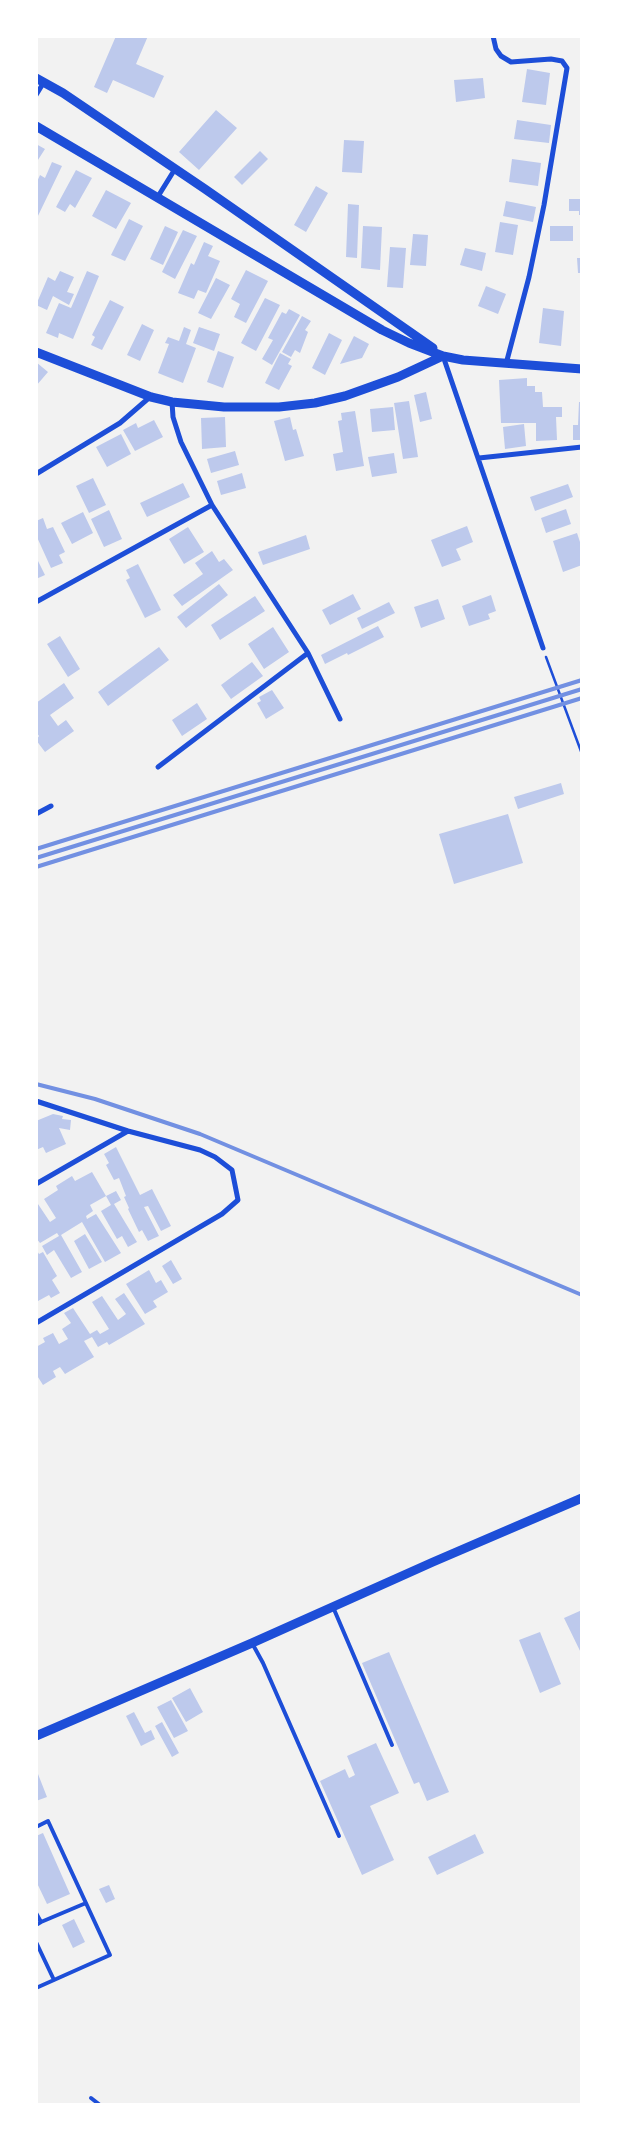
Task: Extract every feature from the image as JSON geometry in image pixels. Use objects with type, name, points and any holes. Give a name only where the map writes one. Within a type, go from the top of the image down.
[{"type":"street","points":[[493,36],[496,50],[501,56],[511,62],[551,58],[562,61],[567,68],[544,205],[529,277],[506,364]]},
{"type":"street","points":[[36,95],[40,80],[402,325],[443,356],[543,648]]},
{"type":"street","points":[[36,126],[382,330],[443,356],[506,364],[582,369]]},
{"type":"street","points":[[157,198],[175,170]]},
{"type":"street","points":[[36,352],[150,397],[172,402],[224,407],[279,407],[315,403],[345,396],[398,377],[443,356]]},
{"type":"street","points":[[36,474],[120,423],[150,397]]},
{"type":"street","points":[[172,402],[173,417],[180,442],[212,505],[308,653],[340,719]]},
{"type":"street","points":[[479,458],[582,447]]},
{"type":"street","points":[[36,602],[212,505]]},
{"type":"street","points":[[158,767],[308,653]]},
{"type":"street","points":[[36,814],[51,806]]},
{"type":"street","points":[[36,1101],[128,1131],[200,1150],[215,1157],[232,1170],[238,1200],[222,1214],[36,1323]]},
{"type":"street","points":[[36,1184],[128,1131]]},
{"type":"street","points":[[36,1736],[582,1498]]},
{"type":"lane","points":[[332,1607],[392,1745]]},
{"type":"lane","points":[[252,1643],[263,1663],[339,1836]]},
{"type":"lane","points":[[36,1827],[48,1821],[110,1954],[36,1988]]},
{"type":"lane","points":[[36,1913],[38,1924],[86,1903]]},
{"type":"lane","points":[[36,1942],[54,1980]]},
{"type":"lane","points":[[91,2098],[100,2105]]},
{"type":"path","points":[[543,648],[582,754]]},
{"type":"building","points":[[116,36],[148,36],[136,64],[164,76],[154,98],[113,80],[107,93],[94,87]]},
{"type":"building","points":[[527,69],[550,73],[546,105],[522,102]]},
{"type":"building","points":[[483,78],[485,98],[456,102],[454,80]]},
{"type":"building","points":[[216,110],[237,128],[199,170],[179,152]]},
{"type":"building","points":[[517,120],[551,125],[549,143],[514,139]]},
{"type":"building","points":[[344,140],[364,141],[362,173],[342,172]]},
{"type":"building","points":[[36,144],[45,149],[36,163]]},
{"type":"building","points":[[260,151],[268,159],[242,185],[234,177]]},
{"type":"building","points":[[512,159],[541,163],[538,186],[509,182]]},
{"type":"building","points":[[52,162],[62,166],[36,220],[36,184],[40,175],[45,178]]},
{"type":"building","points":[[76,170],[92,178],[75,208],[70,204],[65,212],[56,207]]},
{"type":"building","points":[[316,186],[328,193],[306,232],[294,225]]},
{"type":"building","points":[[106,190],[131,203],[116,229],[92,216]]},
{"type":"building","points":[[569,199],[582,199],[582,215],[579,215],[579,211],[569,211]]},
{"type":"building","points":[[506,201],[536,207],[533,222],[503,216]]},
{"type":"building","points":[[348,204],[359,205],[357,258],[346,257]]},
{"type":"building","points":[[129,219],[143,226],[125,261],[111,255]]},
{"type":"building","points":[[500,222],[518,225],[513,255],[495,252]]},
{"type":"building","points":[[165,226],[178,232],[163,265],[150,259]]},
{"type":"building","points":[[363,226],[382,227],[380,270],[361,268]]},
{"type":"building","points":[[550,226],[573,226],[573,241],[550,241]]},
{"type":"building","points":[[183,230],[197,236],[175,279],[162,272]]},
{"type":"building","points":[[413,234],[428,235],[426,266],[410,265]]},
{"type":"building","points":[[204,242],[213,246],[208,256],[220,261],[206,293],[198,290],[194,299],[178,293],[191,263],[194,265]]},
{"type":"building","points":[[390,247],[406,248],[403,288],[387,287]]},
{"type":"building","points":[[465,248],[486,253],[482,271],[460,265]]},
{"type":"building","points":[[577,258],[582,258],[582,273],[578,273]]},
{"type":"building","points":[[246,270],[268,281],[246,323],[234,317],[240,304],[231,299]]},
{"type":"building","points":[[60,271],[74,277],[67,292],[74,294],[69,305],[53,296],[47,310],[36,305],[48,277],[55,281]]},
{"type":"building","points":[[87,271],[99,276],[73,339],[59,333],[58,338],[46,333],[59,303],[71,308]]},
{"type":"building","points":[[216,278],[230,285],[211,319],[198,313]]},
{"type":"building","points":[[486,286],[506,294],[498,314],[478,306]]},
{"type":"building","points":[[265,298],[280,305],[256,351],[241,343]]},
{"type":"building","points":[[110,300],[124,307],[102,350],[91,345],[95,337],[92,335]]},
{"type":"building","points":[[543,308],[564,311],[561,346],[539,343]]},
{"type":"building","points":[[289,309],[300,315],[272,365],[262,359],[273,340],[268,338],[282,312],[286,314]]},
{"type":"building","points":[[302,316],[311,321],[305,330],[308,332],[300,353],[295,350],[291,357],[282,352]]},
{"type":"building","points":[[142,324],[154,330],[140,361],[127,355]]},
{"type":"building","points":[[184,327],[191,330],[186,344],[196,348],[183,383],[158,373],[169,344],[165,343],[168,337],[179,341]]},
{"type":"building","points":[[199,327],[220,334],[214,351],[193,343]]},
{"type":"building","points":[[329,333],[342,340],[325,375],[312,368]]},
{"type":"building","points":[[354,336],[369,344],[362,358],[340,364]]},
{"type":"building","points":[[218,351],[234,357],[223,388],[207,382]]},
{"type":"building","points":[[280,353],[291,359],[288,364],[292,366],[279,390],[265,383]]},
{"type":"building","points":[[36,362],[48,372],[36,386]]},
{"type":"building","points":[[527,378],[527,386],[535,386],[535,392],[542,392],[543,407],[562,407],[562,417],[556,417],[557,440],[536,441],[536,423],[501,423],[499,380]]},
{"type":"building","points":[[426,392],[432,419],[420,422],[414,395]]},
{"type":"building","points":[[409,401],[418,457],[403,459],[394,403]]},
{"type":"building","points":[[579,402],[582,402],[582,440],[573,440],[573,425],[578,425]]},
{"type":"building","points":[[393,407],[395,430],[372,432],[370,409]]},
{"type":"building","points":[[355,411],[364,466],[336,471],[333,454],[343,452],[338,421],[342,420],[341,413]]},
{"type":"building","points":[[225,417],[226,447],[202,449],[201,418]]},
{"type":"building","points":[[290,417],[293,430],[296,429],[304,456],[285,461],[274,421]]},
{"type":"building","points":[[154,420],[163,437],[135,451],[123,430],[136,423],[138,428]]},
{"type":"building","points":[[524,424],[526,446],[505,449],[503,427]]},
{"type":"building","points":[[121,434],[131,454],[107,467],[96,447]]},
{"type":"building","points":[[235,451],[239,465],[211,473],[207,459]]},
{"type":"building","points":[[394,453],[397,473],[372,477],[368,457]]},
{"type":"building","points":[[242,473],[246,488],[221,495],[217,481]]},
{"type":"building","points":[[93,478],[106,505],[89,513],[76,486]]},
{"type":"building","points":[[183,483],[190,497],[147,517],[140,503]]},
{"type":"building","points":[[568,484],[573,497],[535,511],[530,497]]},
{"type":"building","points":[[566,509],[571,524],[546,533],[541,518]]},
{"type":"building","points":[[109,510],[122,539],[104,547],[91,519]]},
{"type":"building","points":[[83,512],[93,533],[72,544],[61,523]]},
{"type":"building","points":[[43,518],[47,529],[53,527],[65,552],[59,555],[63,563],[51,568],[36,535],[36,521]]},
{"type":"building","points":[[467,526],[473,542],[456,549],[461,560],[442,567],[431,540]]},
{"type":"building","points":[[188,527],[204,552],[184,564],[169,539]]},
{"type":"building","points":[[577,533],[582,548],[582,565],[563,572],[553,541]]},
{"type":"building","points":[[306,535],[310,549],[263,565],[258,552]]},
{"type":"building","points":[[212,551],[219,562],[224,559],[233,570],[182,606],[173,595],[203,574],[195,563]]},
{"type":"building","points":[[36,557],[45,575],[36,579]]},
{"type":"building","points":[[138,564],[161,610],[145,618],[126,580],[130,578],[126,570]]},
{"type":"building","points":[[219,584],[228,595],[186,628],[177,617]]},
{"type":"building","points":[[353,594],[361,609],[330,625],[322,610]]},
{"type":"building","points":[[491,595],[496,611],[488,614],[490,619],[469,626],[462,606]]},
{"type":"building","points":[[255,596],[265,611],[220,640],[211,625]]},
{"type":"building","points":[[438,599],[445,619],[421,628],[414,607]]},
{"type":"building","points":[[389,602],[395,613],[362,629],[357,618]]},
{"type":"building","points":[[378,626],[384,637],[325,664],[321,655]]},
{"type":"building","points":[[273,627],[289,652],[264,669],[248,644]]},
{"type":"building","points":[[60,636],[80,669],[68,677],[47,644]]},
{"type":"building","points":[[159,647],[169,660],[108,706],[98,692]]},
{"type":"building","points":[[252,662],[263,676],[231,699],[221,685]]},
{"type":"building","points":[[64,683],[74,698],[50,715],[58,726],[66,720],[74,731],[45,752],[36,740],[39,736],[36,732],[36,703]]},
{"type":"building","points":[[272,690],[284,708],[266,719],[257,703],[261,701],[259,697]]},
{"type":"building","points":[[197,703],[207,719],[182,736],[172,720]]},
{"type":"building","points":[[561,783],[564,794],[518,809],[514,797]]},
{"type":"building","points":[[508,814],[523,863],[454,884],[439,834]]},
{"type":"building","points":[[53,1114],[63,1116],[62,1119],[71,1120],[70,1130],[59,1128],[66,1144],[46,1153],[43,1147],[36,1150],[36,1121]]},
{"type":"building","points":[[116,1147],[140,1195],[152,1189],[171,1226],[161,1231],[148,1206],[144,1207],[159,1236],[148,1241],[142,1230],[139,1232],[128,1209],[124,1197],[126,1196],[119,1178],[114,1180],[106,1165],[109,1163],[104,1154]]},
{"type":"building","points":[[92,1172],[106,1196],[90,1205],[93,1211],[86,1216],[87,1219],[96,1214],[121,1253],[105,1262],[82,1222],[61,1235],[82,1272],[71,1278],[54,1250],[47,1255],[42,1246],[59,1236],[57,1233],[40,1243],[36,1238],[36,1201],[50,1222],[56,1218],[44,1199],[58,1190],[56,1186],[72,1176],[75,1181]]},
{"type":"building","points":[[116,1191],[121,1200],[114,1204],[137,1242],[128,1247],[122,1236],[117,1239],[101,1211],[111,1205],[106,1196]]},
{"type":"building","points":[[85,1234],[102,1262],[89,1269],[74,1241]]},
{"type":"building","points":[[36,1249],[39,1254],[43,1252],[57,1276],[52,1280],[60,1293],[51,1298],[49,1295],[38,1301]]},
{"type":"building","points":[[171,1260],[182,1279],[173,1284],[162,1266]]},
{"type":"building","points":[[149,1270],[156,1283],[161,1280],[168,1292],[153,1301],[157,1307],[145,1314],[126,1284]]},
{"type":"building","points":[[124,1293],[145,1324],[109,1345],[107,1342],[98,1347],[92,1337],[84,1341],[94,1357],[65,1374],[60,1367],[53,1371],[56,1377],[43,1385],[36,1374],[36,1347],[45,1342],[43,1338],[53,1333],[59,1344],[68,1339],[62,1329],[71,1323],[64,1313],[73,1308],[90,1334],[97,1330],[100,1334],[109,1329],[92,1302],[102,1296],[118,1320],[126,1314],[115,1299]]},
{"type":"building","points":[[582,1610],[582,1655],[564,1618]]},
{"type":"building","points":[[540,1632],[561,1684],[540,1693],[519,1640]]},
{"type":"building","points":[[389,1652],[449,1792],[427,1801],[419,1782],[414,1784],[362,1663]]},
{"type":"building","points":[[190,1688],[203,1712],[186,1722],[172,1698]]},
{"type":"building","points":[[171,1700],[188,1731],[174,1738],[157,1707]]},
{"type":"building","points":[[134,1712],[145,1733],[151,1730],[155,1739],[141,1746],[126,1716]]},
{"type":"building","points":[[162,1722],[179,1753],[172,1757],[155,1726]]},
{"type":"building","points":[[376,1743],[399,1793],[370,1806],[394,1860],[362,1875],[320,1781],[345,1769],[349,1778],[355,1775],[347,1756]]},
{"type":"building","points":[[38,1774],[47,1797],[36,1801],[36,1775]]},
{"type":"building","points":[[43,1833],[70,1894],[47,1904],[36,1881],[36,1836]]},
{"type":"building","points":[[475,1834],[484,1853],[437,1875],[428,1857]]},
{"type":"building","points":[[109,1885],[115,1899],[106,1903],[99,1889]]},
{"type":"building","points":[[74,1919],[85,1942],[73,1948],[62,1925]]},
{"type":"railway","points":[[36,849],[582,680]]},
{"type":"railway","points":[[36,858],[582,689]]},
{"type":"railway","points":[[36,867],[582,698]]},
{"type":"railway","points":[[36,1084],[95,1099],[200,1134],[582,1295]]}]
